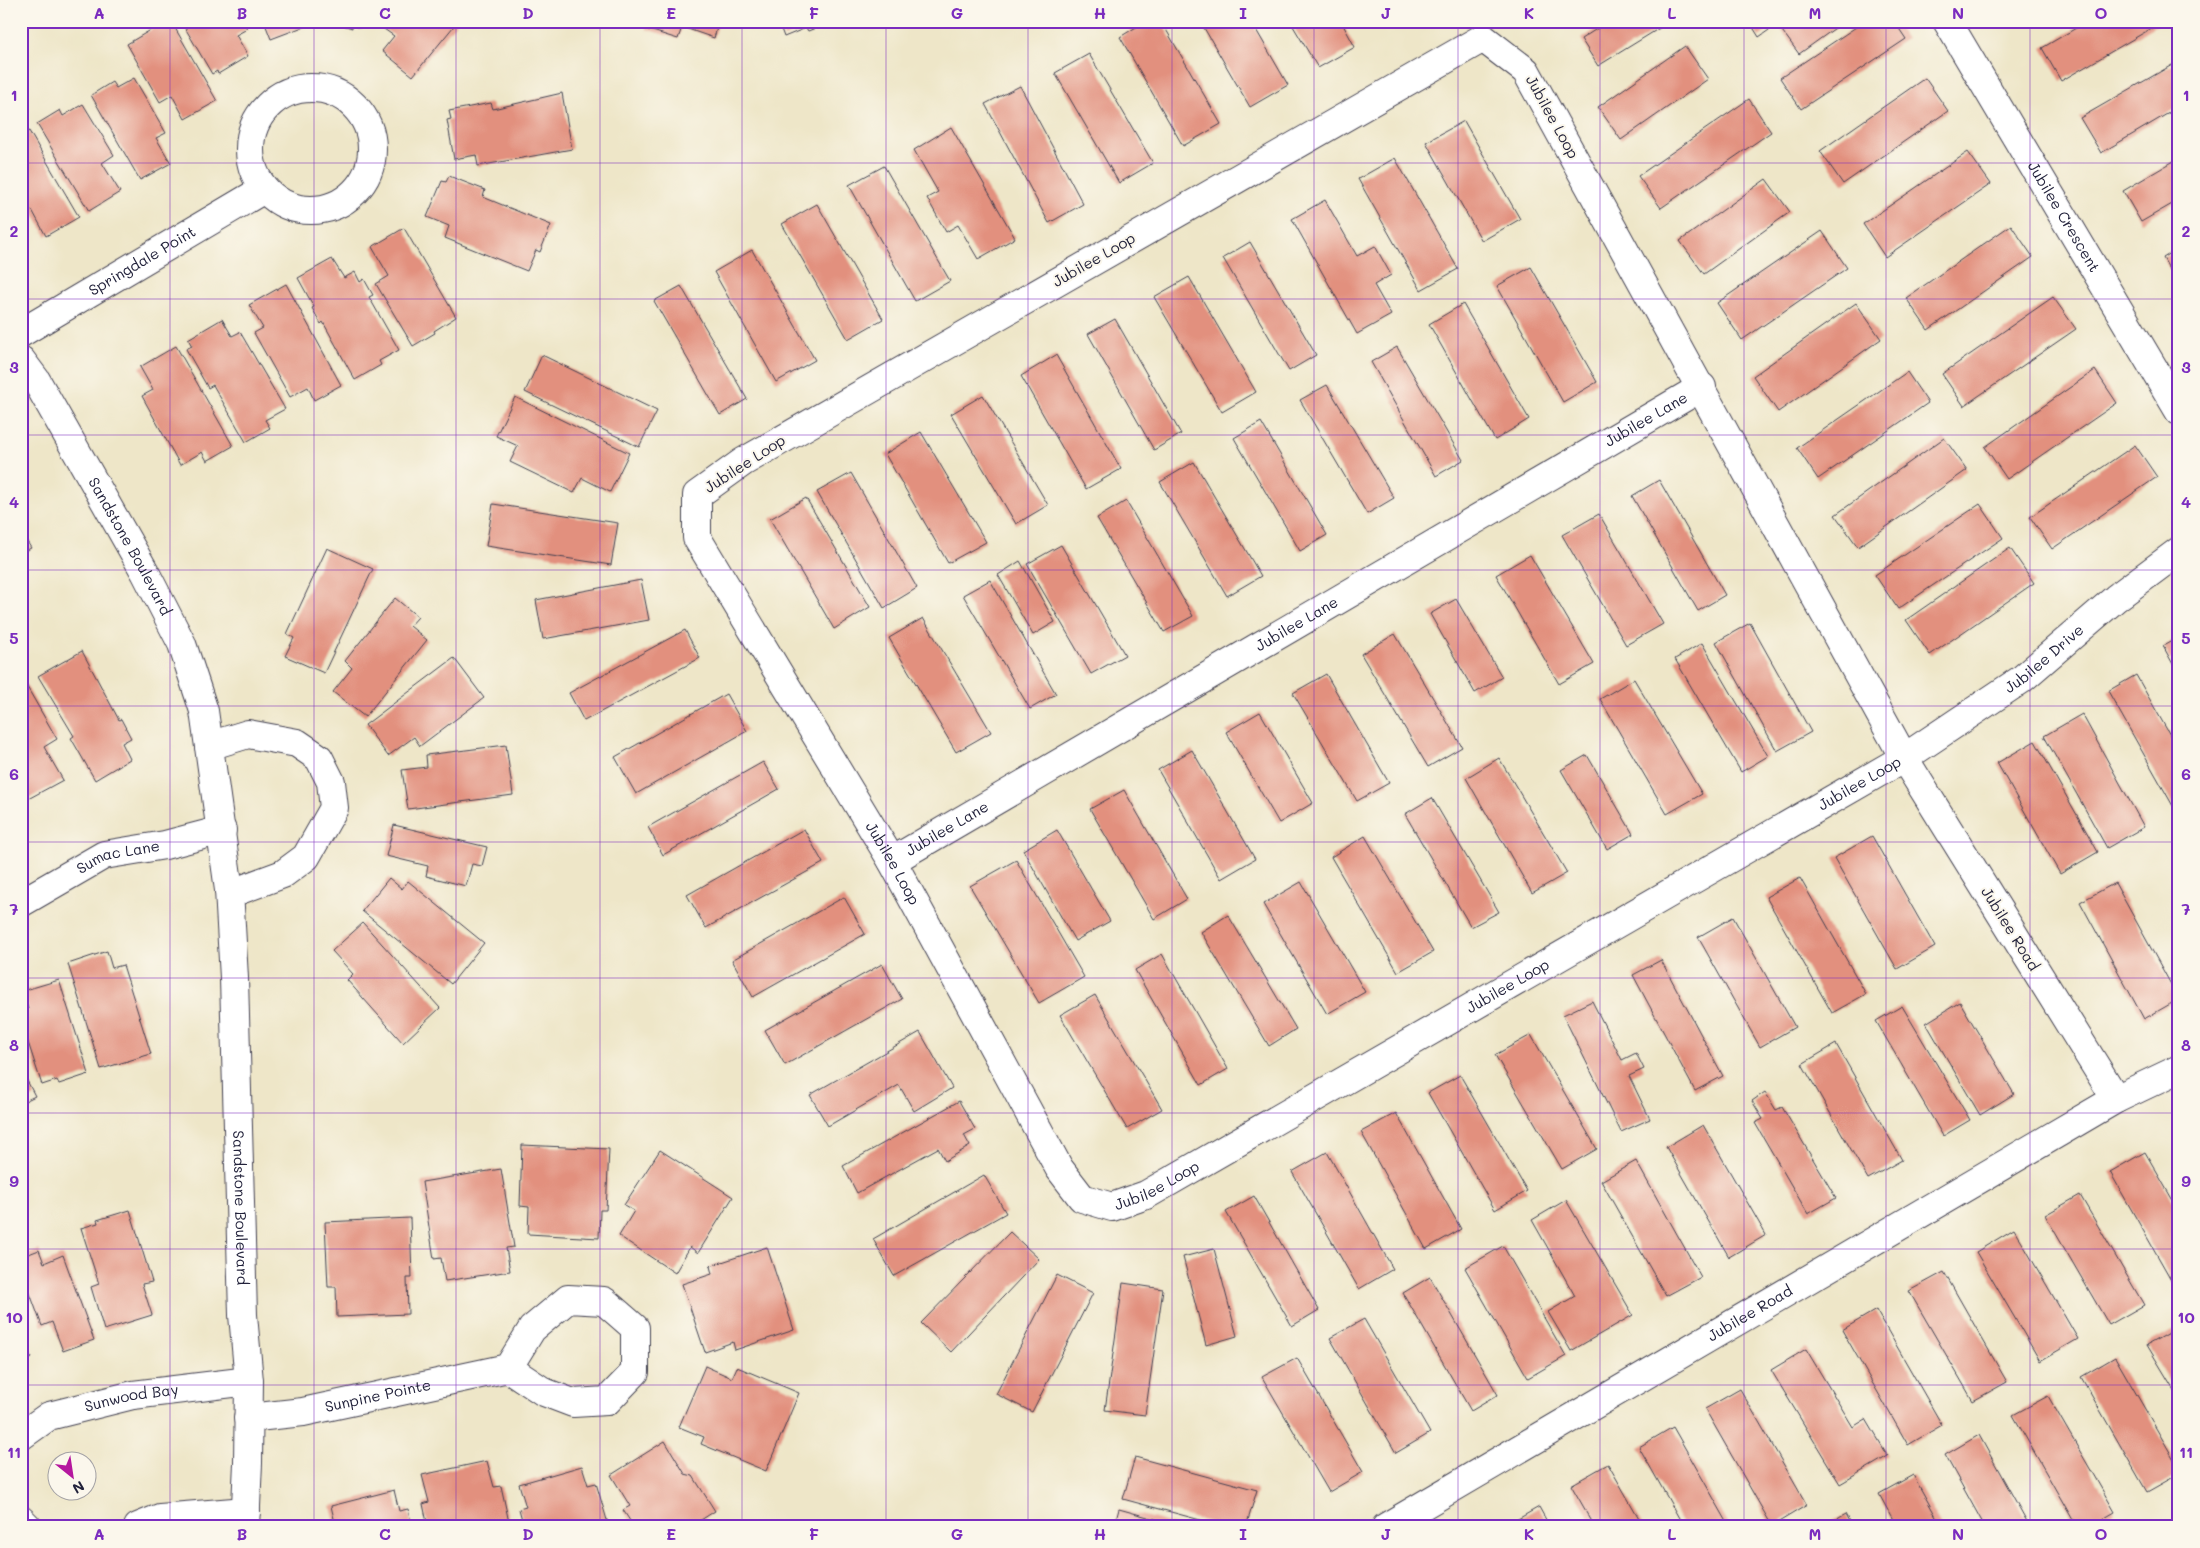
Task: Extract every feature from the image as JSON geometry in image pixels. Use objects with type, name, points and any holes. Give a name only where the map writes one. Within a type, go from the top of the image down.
[{"type":"street","name":"Jubilee Crescent","points":[[1947,21],[2179,411]]},
{"type":"street","name":"Jubilee Loop","points":[[1483,38],[1526,71],[1702,387],[1904,758],[1155,1190],[1112,1207],[1082,1198],[1059,1168],[892,861],[697,538],[697,495],[743,462],[1483,38]]},
{"type":"street","points":[[309,88],[329,90],[346,99],[360,112],[370,130],[373,150],[369,171],[358,190],[342,204],[321,210],[300,210],[280,203],[264,189],[254,172],[250,153],[251,134],[259,116],[273,101],[290,92],[309,88]]},
{"type":"street","name":"Springdale Point","points":[[21,333],[264,189]]},
{"type":"street","name":"Sandstone Boulevard","points":[[21,360],[36,380],[145,572],[182,644],[204,712],[229,890],[234,978],[244,1315],[249,1381],[246,1519]]},
{"type":"street","name":"Jubilee Lane","points":[[892,861],[1702,387]]},
{"type":"street","name":"Jubilee Drive","points":[[1904,758],[2022,679],[2116,598],[2179,551]]},
{"type":"street","points":[[210,746],[248,734],[296,743],[319,758],[331,782],[334,808],[306,857],[283,874],[240,890],[229,890]]},
{"type":"street","name":"Jubilee Road","points":[[1904,758],[2116,1099]]},
{"type":"street","name":"Sumac Lane","points":[[21,903],[104,854],[165,845],[222,830]]},
{"type":"street","name":"Jubilee Road","points":[[1386,1527],[2116,1099],[2179,1068]]},
{"type":"street","points":[[568,1299],[604,1300],[635,1328],[635,1372],[607,1401],[573,1403],[544,1392],[508,1368],[532,1329],[568,1299]]},
{"type":"street","name":"Sunpine Pointe","points":[[248,1418],[303,1412],[508,1368]]},
{"type":"street","name":"Sunwood Bay","points":[[21,1436],[49,1416],[133,1395],[249,1381]]},
{"type":"street","points":[[138,1527],[160,1518],[246,1519]]},
{"type":"street","points":[[21,1520],[28,1527]]},
{"type":"building","points":[[166,21],[171,21],[217,101],[185,119],[172,95],[160,102],[127,44]]},
{"type":"building","points":[[181,21],[243,21],[247,29],[236,35],[248,56],[218,74],[217,71],[212,74]]},
{"type":"building","points":[[264,21],[307,21],[308,25],[271,39]]},
{"type":"building","points":[[330,21],[362,21],[360,28],[352,25],[352,28]]},
{"type":"building","points":[[390,21],[458,21],[413,76],[382,51],[394,36],[384,29]]},
{"type":"building","points":[[648,21],[719,21],[714,38],[682,27],[678,39],[646,29]]},
{"type":"building","points":[[778,21],[834,21],[808,31],[806,28],[784,37]]},
{"type":"building","points":[[1146,21],[1161,21],[1221,124],[1183,146],[1120,37]]},
{"type":"building","points":[[1200,21],[1251,21],[1288,85],[1250,107]]},
{"type":"building","points":[[1290,21],[1341,21],[1355,47],[1318,68]]},
{"type":"building","points":[[1609,21],[1671,21],[1598,66],[1581,39]]},
{"type":"building","points":[[1749,21],[1782,21],[1759,37]]},
{"type":"building","points":[[1789,21],[1845,21],[1799,54],[1780,28]]},
{"type":"building","points":[[1865,21],[1894,21],[1906,39],[1801,109],[1780,78]]},
{"type":"building","points":[[2088,21],[2164,21],[2061,81],[2042,48]]},
{"type":"building","points":[[1685,46],[1708,79],[1621,140],[1598,107]]},
{"type":"building","points":[[1089,54],[1153,163],[1119,183],[1055,73]]},
{"type":"building","points":[[2179,61],[2179,107],[2101,153],[2080,118]]},
{"type":"building","points":[[134,78],[166,133],[156,138],[171,163],[140,180],[91,95],[112,82],[116,88]]},
{"type":"building","points":[[1925,78],[1948,111],[1843,184],[1820,151]]},
{"type":"building","points":[[1020,86],[1083,204],[1049,223],[985,104]]},
{"type":"building","points":[[562,93],[572,149],[478,166],[476,155],[454,159],[447,120],[451,119],[449,111],[491,103],[493,109]]},
{"type":"building","points":[[1749,99],[1771,132],[1661,208],[1638,176]]},
{"type":"building","points":[[83,104],[114,155],[102,163],[120,192],[89,211],[37,124],[60,110],[63,116]]},
{"type":"building","points":[[1464,121],[1520,219],[1482,241],[1426,142]]},
{"type":"building","points":[[951,127],[1015,238],[978,259],[958,225],[946,232],[927,198],[938,192],[914,150]]},
{"type":"building","points":[[29,131],[79,217],[46,236],[32,210],[22,216],[21,214],[21,135]]},
{"type":"building","points":[[1968,152],[1991,184],[1885,257],[1863,224]]},
{"type":"building","points":[[1395,158],[1458,269],[1421,290],[1358,179]]},
{"type":"building","points":[[2179,158],[2179,200],[2141,222],[2123,191]]},
{"type":"building","points":[[884,166],[950,281],[915,301],[849,185]]},
{"type":"building","points":[[449,176],[485,190],[483,197],[551,225],[540,252],[536,250],[527,271],[445,238],[449,226],[427,217],[442,181],[446,182]]},
{"type":"building","points":[[1766,179],[1790,212],[1704,274],[1680,241]]},
{"type":"building","points":[[1325,200],[1357,256],[1375,246],[1391,275],[1374,285],[1391,315],[1357,334],[1292,219]]},
{"type":"building","points":[[817,204],[883,319],[848,339],[782,224]]},
{"type":"building","points":[[2011,225],[2033,257],[1928,330],[1906,298]]},
{"type":"building","points":[[404,228],[456,317],[434,331],[435,333],[413,346],[376,284],[389,276],[372,247]]},
{"type":"building","points":[[1822,231],[1847,268],[1742,340],[1717,303]]},
{"type":"building","points":[[1250,242],[1316,355],[1289,371],[1223,258]]},
{"type":"building","points":[[2179,248],[2179,286],[2163,258]]},
{"type":"building","points":[[752,250],[815,360],[776,382],[714,272]]},
{"type":"building","points":[[332,259],[344,278],[355,272],[360,282],[364,279],[373,295],[369,297],[399,350],[379,361],[381,365],[355,380],[323,322],[321,324],[312,308],[314,307],[298,278]]},
{"type":"building","points":[[1531,267],[1597,382],[1563,402],[1497,286]]},
{"type":"building","points":[[1189,277],[1256,392],[1222,412],[1154,297]]},
{"type":"building","points":[[286,284],[341,385],[314,400],[308,387],[290,397],[254,333],[263,328],[249,305]]},
{"type":"building","points":[[681,286],[747,399],[720,415],[654,301]]},
{"type":"building","points":[[2053,297],[2076,329],[1964,406],[1942,374]]},
{"type":"building","points":[[1856,303],[1881,339],[1778,412],[1753,376]]},
{"type":"building","points":[[1463,304],[1529,419],[1495,440],[1429,324]]},
{"type":"building","points":[[222,319],[232,336],[240,332],[285,409],[265,420],[270,428],[246,442],[213,385],[208,388],[186,349],[192,346],[188,339]]},
{"type":"building","points":[[1115,319],[1181,434],[1154,450],[1088,334]]},
{"type":"building","points":[[176,346],[233,446],[207,461],[202,452],[180,465],[142,396],[153,390],[140,367]]},
{"type":"building","points":[[1397,347],[1463,460],[1436,476],[1371,362]]},
{"type":"building","points":[[542,355],[657,411],[639,447],[525,392]]},
{"type":"building","points":[[1056,355],[1121,469],[1086,489],[1021,376]]},
{"type":"building","points":[[2095,370],[2117,403],[2007,479],[1985,447]]},
{"type":"building","points":[[1907,372],[1928,403],[1818,479],[1797,448]]},
{"type":"building","points":[[1327,385],[1394,498],[1367,514],[1300,400]]},
{"type":"building","points":[[983,395],[1048,505],[1016,524],[951,414]]},
{"type":"building","points":[[515,397],[629,453],[610,492],[582,478],[574,493],[510,462],[518,446],[496,436]]},
{"type":"building","points":[[1261,422],[1327,535],[1300,551],[1234,438]]},
{"type":"building","points":[[921,432],[986,542],[948,563],[885,454]]},
{"type":"building","points":[[1944,438],[1967,470],[1858,547],[1835,515]]},
{"type":"building","points":[[2135,445],[2157,477],[2052,549],[2030,517]]},
{"type":"building","points":[[1194,462],[1261,576],[1227,596],[1160,482]]},
{"type":"building","points":[[851,473],[917,588],[884,608],[817,492]]},
{"type":"building","points":[[1659,480],[1725,595],[1698,611],[1632,496]]},
{"type":"building","points":[[806,498],[870,607],[834,629],[770,519]]},
{"type":"building","points":[[1126,501],[1193,616],[1164,632],[1097,518]]},
{"type":"building","points":[[493,504],[618,523],[611,565],[486,546]]},
{"type":"building","points":[[1980,504],[2003,538],[1898,609],[1875,575]]},
{"type":"building","points":[[1599,514],[1663,624],[1626,645],[1562,535]]},
{"type":"building","points":[[21,532],[31,548],[21,553]]},
{"type":"building","points":[[1061,545],[1125,655],[1091,674],[1027,564]]},
{"type":"building","points":[[327,548],[373,569],[324,673],[285,656],[294,638],[287,634]]},
{"type":"building","points":[[2010,548],[2034,583],[1930,655],[1906,620]]},
{"type":"building","points":[[1530,555],[1594,664],[1559,684],[1496,575]]},
{"type":"building","points":[[1020,561],[1055,622],[1033,635],[998,575]]},
{"type":"building","points":[[641,580],[649,620],[543,639],[536,600]]},
{"type":"building","points":[[990,580],[1056,694],[1030,709],[963,595]]},
{"type":"building","points":[[395,598],[418,617],[410,626],[427,640],[365,717],[333,692],[352,668],[345,661]]},
{"type":"building","points":[[1456,599],[1502,677],[1475,693],[1430,614]]},
{"type":"building","points":[[923,618],[991,732],[956,752],[889,638]]},
{"type":"building","points":[[1750,623],[1811,732],[1777,751],[1716,642]]},
{"type":"building","points":[[685,630],[700,658],[584,721],[569,693]]},
{"type":"building","points":[[1395,634],[1462,747],[1428,767],[1361,654]]},
{"type":"building","points":[[2179,637],[2179,675],[2163,646]]},
{"type":"building","points":[[1702,643],[1768,756],[1741,772],[1675,659]]},
{"type":"building","points":[[82,651],[119,720],[121,719],[131,738],[122,743],[130,759],[95,780],[71,738],[74,736],[38,676]]},
{"type":"building","points":[[454,658],[484,698],[420,746],[414,737],[388,756],[365,725]]},
{"type":"building","points":[[1326,674],[1389,783],[1357,801],[1293,693]]},
{"type":"building","points":[[2136,675],[2179,751],[2179,803],[2173,806],[2108,691]]},
{"type":"building","points":[[1634,679],[1702,794],[1667,814],[1600,699]]},
{"type":"building","points":[[23,680],[57,739],[44,747],[63,780],[28,799],[21,788],[21,681]]},
{"type":"building","points":[[726,694],[747,731],[636,794],[615,757]]},
{"type":"building","points":[[1260,712],[1313,803],[1279,823],[1226,732]]},
{"type":"building","points":[[2082,714],[2144,827],[2107,848],[2044,736]]},
{"type":"building","points":[[2035,741],[2098,852],[2060,874],[1997,763]]},
{"type":"building","points":[[506,745],[513,795],[408,809],[402,770],[427,767],[426,755]]},
{"type":"building","points":[[1192,750],[1255,859],[1221,879],[1158,770]]},
{"type":"building","points":[[1587,755],[1633,834],[1607,849],[1561,770]]},
{"type":"building","points":[[1499,758],[1567,873],[1532,893],[1466,778]]},
{"type":"building","points":[[763,762],[779,789],[663,855],[648,827]]},
{"type":"building","points":[[1124,790],[1187,899],[1154,919],[1090,809]]},
{"type":"building","points":[[1432,798],[1499,912],[1471,927],[1405,814]]},
{"type":"building","points":[[394,825],[487,847],[482,866],[472,864],[466,886],[426,876],[428,866],[386,856]]},
{"type":"building","points":[[804,829],[823,863],[706,928],[687,895]]},
{"type":"building","points":[[1057,830],[1110,921],[1075,941],[1023,850]]},
{"type":"building","points":[[1365,836],[1433,952],[1398,972],[1331,857]]},
{"type":"building","points":[[1872,836],[1935,947],[1897,969],[1834,858]]},
{"type":"building","points":[[1016,860],[1084,977],[1039,1003],[970,886]]},
{"type":"building","points":[[389,878],[402,889],[408,881],[484,943],[451,984],[362,911]]},
{"type":"building","points":[[1800,878],[1866,994],[1832,1013],[1766,897]]},
{"type":"building","points":[[1301,882],[1365,992],[1327,1014],[1263,904]]},
{"type":"building","points":[[2115,883],[2179,999],[2144,1019],[2080,902]]},
{"type":"building","points":[[844,897],[865,934],[753,997],[732,960]]},
{"type":"building","points":[[1228,915],[1296,1029],[1269,1046],[1201,932]]},
{"type":"building","points":[[1733,917],[1795,1027],[1760,1047],[1698,937]]},
{"type":"building","points":[[363,923],[440,1008],[403,1043],[347,980],[353,974],[332,951]]},
{"type":"building","points":[[107,951],[112,968],[123,965],[151,1054],[101,1069],[68,964]]},
{"type":"building","points":[[1162,954],[1228,1069],[1201,1085],[1135,970]]},
{"type":"building","points":[[1661,960],[1723,1076],[1695,1091],[1633,975]]},
{"type":"building","points":[[882,964],[902,999],[785,1065],[765,1030]]},
{"type":"building","points":[[59,980],[89,1074],[59,1084],[57,1080],[42,1085],[21,1021],[21,1011],[28,1009],[22,991]]},
{"type":"building","points":[[1095,995],[1162,1109],[1127,1129],[1060,1015]]},
{"type":"building","points":[[1592,1001],[1622,1060],[1636,1053],[1644,1069],[1629,1076],[1650,1119],[1621,1132],[1563,1015]]},
{"type":"building","points":[[1960,1002],[2014,1094],[1980,1115],[1926,1023]]},
{"type":"building","points":[[1902,1006],[1970,1120],[1943,1136],[1876,1021]]},
{"type":"building","points":[[920,1032],[952,1088],[914,1111],[899,1085],[828,1126],[810,1095]]},
{"type":"building","points":[[1531,1035],[1597,1149],[1562,1169],[1495,1055]]},
{"type":"building","points":[[1836,1044],[1902,1160],[1868,1179],[1802,1064]]},
{"type":"building","points":[[21,1069],[35,1096],[21,1103]]},
{"type":"building","points":[[1460,1075],[1527,1191],[1495,1210],[1428,1093]]},
{"type":"building","points":[[1765,1092],[1776,1110],[1782,1107],[1836,1198],[1808,1214],[1755,1123],[1763,1119],[1752,1101]]},
{"type":"building","points":[[959,1101],[975,1129],[964,1135],[970,1146],[945,1161],[938,1148],[857,1193],[843,1166]]},
{"type":"building","points":[[1396,1113],[1461,1229],[1426,1249],[1361,1132]]},
{"type":"building","points":[[1703,1125],[1766,1235],[1729,1257],[1666,1147]]},
{"type":"building","points":[[522,1145],[609,1149],[606,1210],[600,1210],[599,1238],[528,1234],[529,1207],[520,1206]]},
{"type":"building","points":[[660,1150],[733,1197],[698,1253],[690,1247],[675,1273],[619,1236],[634,1211],[624,1205]]},
{"type":"building","points":[[1327,1152],[1393,1269],[1359,1289],[1292,1172]]},
{"type":"building","points":[[2145,1152],[2179,1211],[2177,1290],[2110,1172]]},
{"type":"building","points":[[1636,1161],[1701,1277],[1666,1296],[1601,1181]]},
{"type":"building","points":[[501,1169],[514,1247],[506,1248],[510,1271],[445,1281],[441,1258],[434,1259],[422,1182]]},
{"type":"building","points":[[984,1175],[1006,1213],[894,1276],[873,1239]]},
{"type":"building","points":[[2080,1195],[2144,1305],[2109,1325],[2045,1215]]},
{"type":"building","points":[[1254,1196],[1319,1310],[1292,1326],[1226,1212]]},
{"type":"building","points":[[1566,1200],[1633,1315],[1571,1351],[1548,1312],[1575,1296],[1532,1220]]},
{"type":"building","points":[[130,1210],[152,1282],[142,1284],[152,1315],[104,1330],[91,1287],[99,1284],[81,1228],[98,1223],[97,1220]]},
{"type":"building","points":[[410,1218],[412,1278],[407,1278],[408,1314],[337,1317],[336,1287],[328,1287],[325,1222]]},
{"type":"building","points":[[2014,1229],[2078,1339],[2040,1361],[1976,1252]]},
{"type":"building","points":[[1010,1232],[1039,1259],[951,1352],[921,1323]]},
{"type":"building","points":[[1503,1246],[1566,1356],[1528,1378],[1465,1268]]},
{"type":"building","points":[[767,1247],[794,1330],[735,1350],[733,1342],[705,1352],[682,1284],[712,1274],[710,1266]]},
{"type":"building","points":[[1214,1249],[1237,1336],[1206,1345],[1183,1257]]},
{"type":"building","points":[[39,1250],[44,1263],[63,1255],[94,1340],[63,1351],[52,1322],[42,1326],[21,1269],[21,1257]]},
{"type":"building","points":[[1944,1272],[2007,1382],[1973,1401],[1909,1291]]},
{"type":"building","points":[[1057,1275],[1093,1293],[1032,1412],[996,1394]]},
{"type":"building","points":[[1430,1277],[1498,1395],[1471,1411],[1403,1293]]},
{"type":"building","points":[[1123,1283],[1163,1289],[1145,1415],[1105,1410]]},
{"type":"building","points":[[1876,1310],[1942,1425],[1908,1445],[1842,1330]]},
{"type":"building","points":[[1364,1319],[1430,1433],[1396,1453],[1330,1338]]},
{"type":"building","points":[[2179,1327],[2179,1398],[2147,1345]]},
{"type":"building","points":[[21,1340],[32,1358],[21,1365]]},
{"type":"building","points":[[1806,1349],[1853,1427],[1866,1419],[1888,1456],[1840,1484],[1771,1370]]},
{"type":"building","points":[[2115,1357],[2179,1468],[2179,1474],[2147,1492],[2081,1377]]},
{"type":"building","points":[[1297,1358],[1363,1472],[1329,1492],[1262,1377]]},
{"type":"building","points":[[705,1366],[732,1378],[737,1367],[799,1393],[766,1471],[701,1444],[704,1437],[679,1427]]},
{"type":"building","points":[[1740,1389],[1807,1505],[1772,1526],[1705,1409]]},
{"type":"building","points":[[2048,1396],[2115,1512],[2089,1527],[2077,1527],[2013,1415]]},
{"type":"building","points":[[1673,1427],[1730,1527],[1684,1527],[1639,1447]]},
{"type":"building","points":[[1979,1435],[2030,1527],[1985,1527],[1945,1455]]},
{"type":"building","points":[[665,1441],[685,1474],[693,1476],[715,1511],[690,1527],[634,1527],[623,1510],[630,1506],[611,1475]]},
{"type":"building","points":[[1135,1457],[1257,1490],[1246,1527],[1226,1527],[1123,1499]]},
{"type":"building","points":[[487,1461],[494,1487],[501,1486],[510,1527],[428,1527],[423,1504],[429,1502],[422,1475]]},
{"type":"building","points":[[1608,1464],[1644,1527],[1595,1527],[1571,1485]]},
{"type":"building","points":[[582,1466],[588,1485],[596,1483],[609,1527],[524,1527],[519,1509],[526,1507],[519,1484]]},
{"type":"building","points":[[1913,1475],[1942,1527],[1897,1527],[1879,1494]]},
{"type":"building","points":[[394,1490],[399,1511],[408,1509],[412,1527],[336,1527],[331,1506]]},
{"type":"building","points":[[1539,1507],[1550,1527],[1504,1527]]},
{"type":"building","points":[[1119,1509],[1180,1526],[1180,1527],[1114,1527]]},
{"type":"building","points":[[1846,1514],[1853,1527],[1823,1527]]}]
